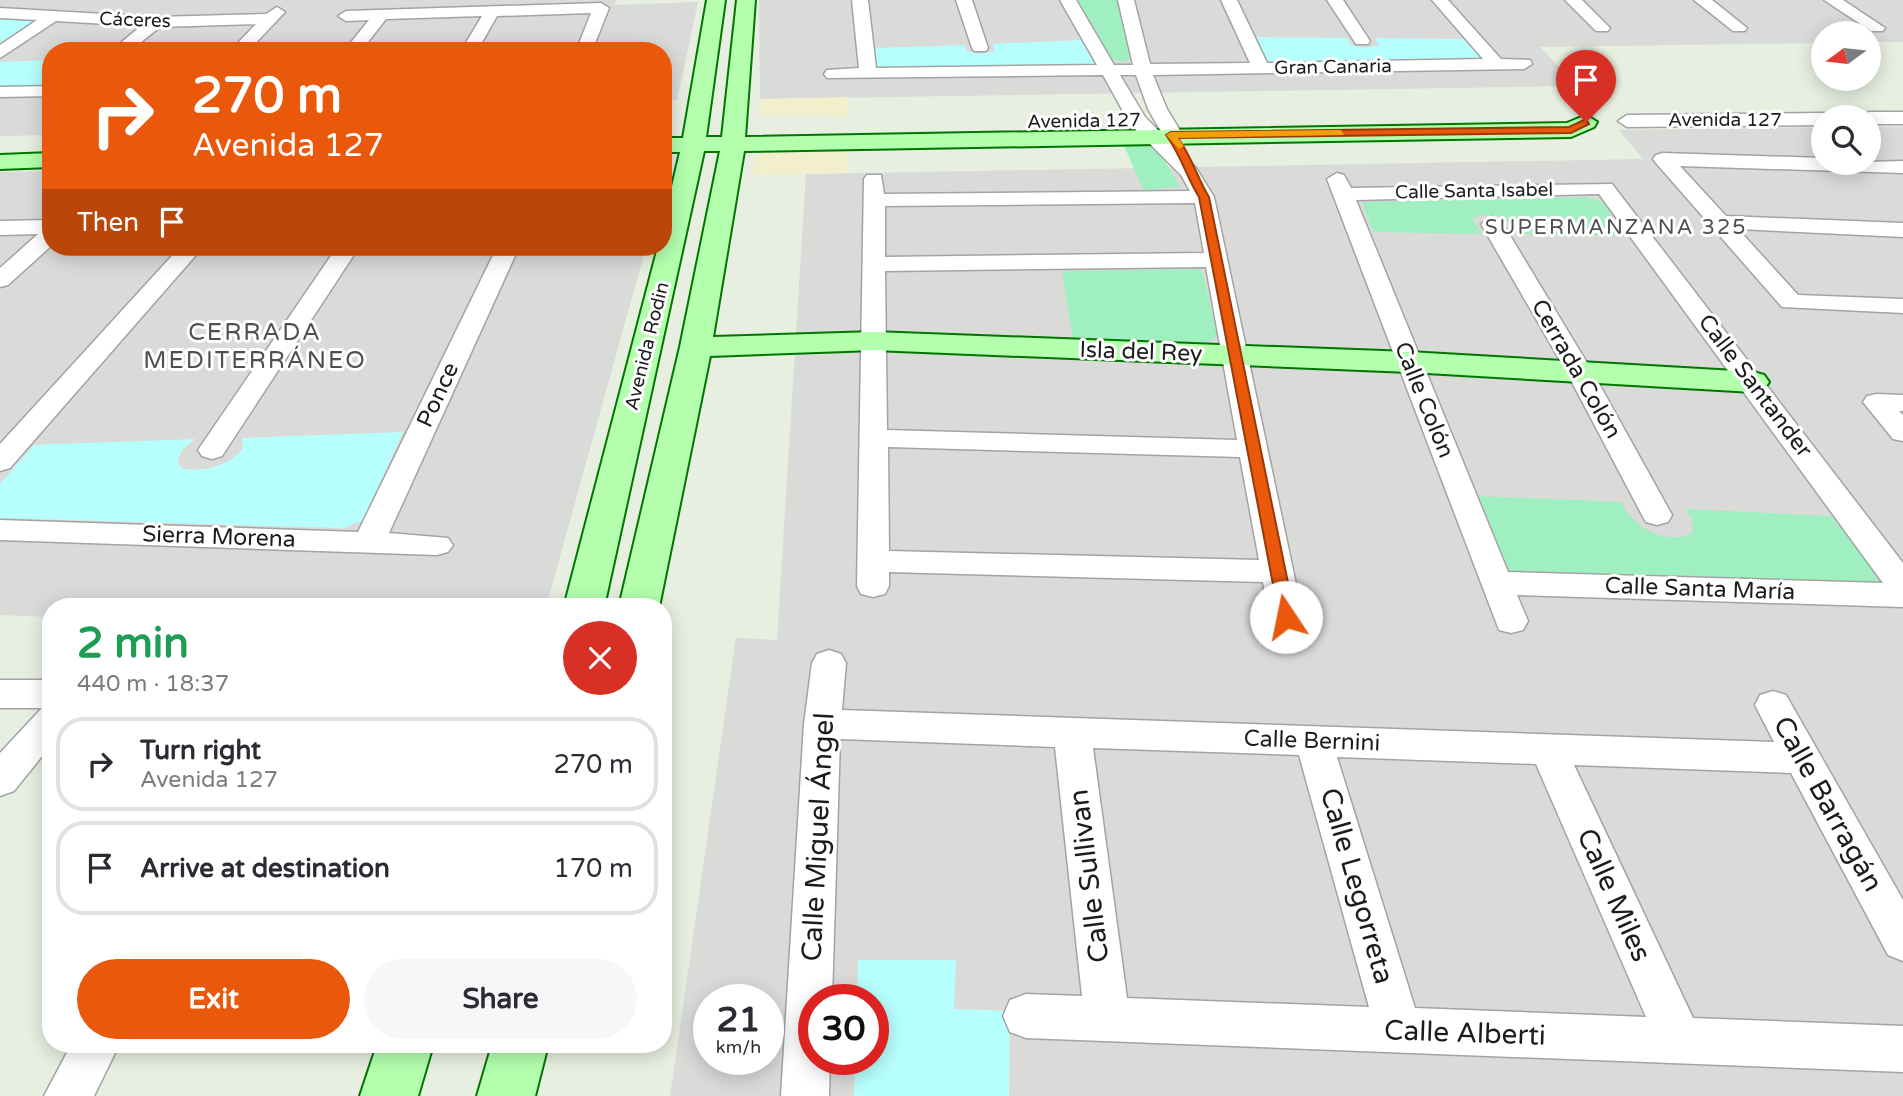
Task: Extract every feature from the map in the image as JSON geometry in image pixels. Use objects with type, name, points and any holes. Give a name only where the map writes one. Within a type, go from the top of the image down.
[{"type":"main road","name":"Avenida Rodin","points":[[672,236],[696,135],[716,0]]},
{"type":"main road","name":"Avenida Rodin","points":[[641,598],[696,347],[733,135],[746,0]]},
{"type":"main road","name":"Avenida 127","points":[[672,130],[696,135],[733,135],[1155,128],[1554,114],[1586,122],[1571,130],[1155,128]]},
{"type":"main road","name":"Avenida 127","points":[[672,142],[696,135]]},
{"type":"main road","points":[[0,144],[42,143]]},
{"type":"main road","points":[[0,162],[42,160]]},
{"type":"main road","name":"Avenida Rodin","points":[[586,598],[667,256]]},
{"type":"main road","name":"Isla del Rey","points":[[696,347],[874,341],[1409,362],[1753,382]]},
{"type":"main road","points":[[606,514],[660,512]]},
{"type":"main road","points":[[388,1096],[402,1053]]},
{"type":"main road","points":[[506,1096],[518,1053]]},
{"type":"street","points":[[0,13],[33,0]]},
{"type":"street","points":[[860,0],[868,74]]},
{"type":"street","points":[[964,0],[980,48]]},
{"type":"street","points":[[1068,0],[1105,65],[1189,172],[1204,197],[1286,617]]},
{"type":"street","points":[[1126,0],[1155,128]]},
{"type":"street","points":[[1229,0],[1261,68]]},
{"type":"street","points":[[1335,0],[1362,41]]},
{"type":"street","points":[[1440,0],[1497,65]]},
{"type":"street","points":[[1573,0],[1602,28]]},
{"type":"street","points":[[1702,0],[1739,28]]},
{"type":"street","points":[[1832,0],[1866,21]]},
{"type":"street","points":[[346,16],[448,7],[492,12],[601,8],[588,42]]},
{"type":"street","points":[[474,42],[492,12]]},
{"type":"street","name":"Cáceres","points":[[0,13],[156,22],[276,14],[247,42]]},
{"type":"street","points":[[359,42],[381,15]]},
{"type":"street","points":[[2,51],[53,16]]},
{"type":"street","points":[[130,42],[156,22]]},
{"type":"street","name":"Gran Canaria","points":[[1105,65],[1143,70],[1524,64]]},
{"type":"street","points":[[833,74],[1105,65]]},
{"type":"street","points":[[0,92],[42,91]]},
{"type":"street","points":[[1881,118],[1903,118]]},
{"type":"street","name":"Avenida 127","points":[[1627,121],[1811,119]]},
{"type":"street","points":[[1903,167],[1662,159],[1791,302],[1903,306]]},
{"type":"street","name":"Calle Santa Isabel","points":[[1340,186],[1605,188]]},
{"type":"street","name":"Calle Colón","points":[[1340,186],[1511,621]]},
{"type":"street","name":"Calle Santander","points":[[1605,188],[1753,382],[1903,586]]},
{"type":"street","points":[[1204,197],[874,190],[873,574],[1277,571]]},
{"type":"street","points":[[1719,222],[1903,230]]},
{"type":"street","name":"Cerrada Colón","points":[[1492,224],[1579,371],[1657,515]]},
{"type":"street","points":[[0,228],[42,227]]},
{"type":"street","points":[[0,280],[42,242]]},
{"type":"street","points":[[0,462],[184,256]]},
{"type":"street","points":[[212,450],[342,256]]},
{"type":"street","name":"Ponce","points":[[369,542],[504,256]]},
{"type":"street","points":[[874,264],[1216,260]]},
{"type":"street","points":[[1903,403],[1877,402],[1903,433]]},
{"type":"street","points":[[874,438],[1253,449]]},
{"type":"street","name":"Sierra Morena","points":[[0,530],[437,545]]},
{"type":"street","name":"Calle Santa María","points":[[1496,583],[1903,595]]},
{"type":"street","name":"Calle Miguel Ángel","points":[[805,1096],[822,724],[829,663]]},
{"type":"street","points":[[0,694],[42,694]]},
{"type":"street","name":"Calle Barragán","points":[[1773,705],[1903,941]]},
{"type":"street","name":"Calle Bernini","points":[[822,724],[1802,758]]},
{"type":"street","points":[[0,780],[42,730]]},
{"type":"street","name":"Calle Sullivan","points":[[1072,732],[1107,1019]]},
{"type":"street","name":"Calle Legorreta","points":[[1314,741],[1399,1030]]},
{"type":"street","name":"Calle Miles","points":[[1548,749],[1680,1041]]},
{"type":"street","name":"Calle Alberti","points":[[1026,1016],[1903,1049]]},
{"type":"street","points":[[68,1096],[92,1053]]},
{"type":"shaded area","points":[[0,0],[616,0],[615,5],[698,2],[677,100],[672,100],[672,42],[42,42],[42,135],[0,136]]},
{"type":"shaded area","points":[[759,0],[1903,0],[1903,42],[1881,42],[1881,21],[1811,21],[1811,43],[1540,47],[1577,86],[760,99]]},
{"type":"shaded area","points":[[0,17],[37,19],[38,21],[0,45]]},
{"type":"shaded area","points":[[1256,37],[1347,38],[1351,45],[1365,48],[1379,45],[1375,38],[1464,39],[1482,59],[1275,64],[1268,61]]},
{"type":"shaded area","points":[[1081,40],[1096,65],[884,70],[877,67],[875,48],[965,45],[966,51],[980,54],[995,51],[993,44]]},
{"type":"shaded area","points":[[42,60],[42,87],[0,88],[0,62]]},
{"type":"shaded area","points":[[849,97],[849,116],[757,115],[760,99]]},
{"type":"shaded area","points":[[1811,127],[1811,175],[1881,175],[1881,127],[1903,127],[1903,1096],[670,1096],[736,638],[777,640],[806,174],[1643,159],[1619,130]]},
{"type":"shaded area","points":[[847,151],[847,173],[753,175],[755,157],[769,152]]},
{"type":"shaded area","points":[[42,171],[42,256],[644,256],[548,598],[42,598],[42,617],[0,615],[0,172]]},
{"type":"shaded area","points":[[403,432],[363,520],[344,528],[0,518],[0,484],[34,445],[196,439],[183,449],[177,461],[182,469],[200,469],[223,464],[237,455],[243,449],[242,438]]},
{"type":"shaded area","points":[[858,960],[956,960],[954,1009],[1010,1011],[1009,1096],[854,1096],[855,1075],[889,1075],[889,984],[857,984]]},
{"type":"green space","points":[[1078,0],[1118,0],[1131,60],[1121,62],[1111,59]]},
{"type":"green space","points":[[1139,141],[1157,147],[1180,187],[1143,190],[1123,143]]},
{"type":"green space","points":[[1586,197],[1602,202],[1627,236],[1515,234],[1505,218],[1486,215],[1472,218],[1482,234],[1373,232],[1362,202]]},
{"type":"green space","points":[[1197,269],[1203,273],[1217,336],[1207,344],[1073,341],[1062,271]]},
{"type":"green space","points":[[1479,496],[1622,502],[1626,511],[1641,526],[1662,536],[1673,537],[1693,532],[1692,518],[1685,509],[1831,516],[1885,584],[1509,572]]},
{"type":"slow traffic","points":[[1179,146],[1171,135],[1341,133]]},
{"type":"district","name":"SUPERMANZANA 325","points":[[1616,227]]},
{"type":"district","name":"CERRADA MEDITERRÁNEO","points":[[255,346]]},
{"type":"route","points":[[1286,617],[1204,197],[1189,172],[1188,158],[1171,135],[1571,130],[1582,127],[1586,122]]}]
